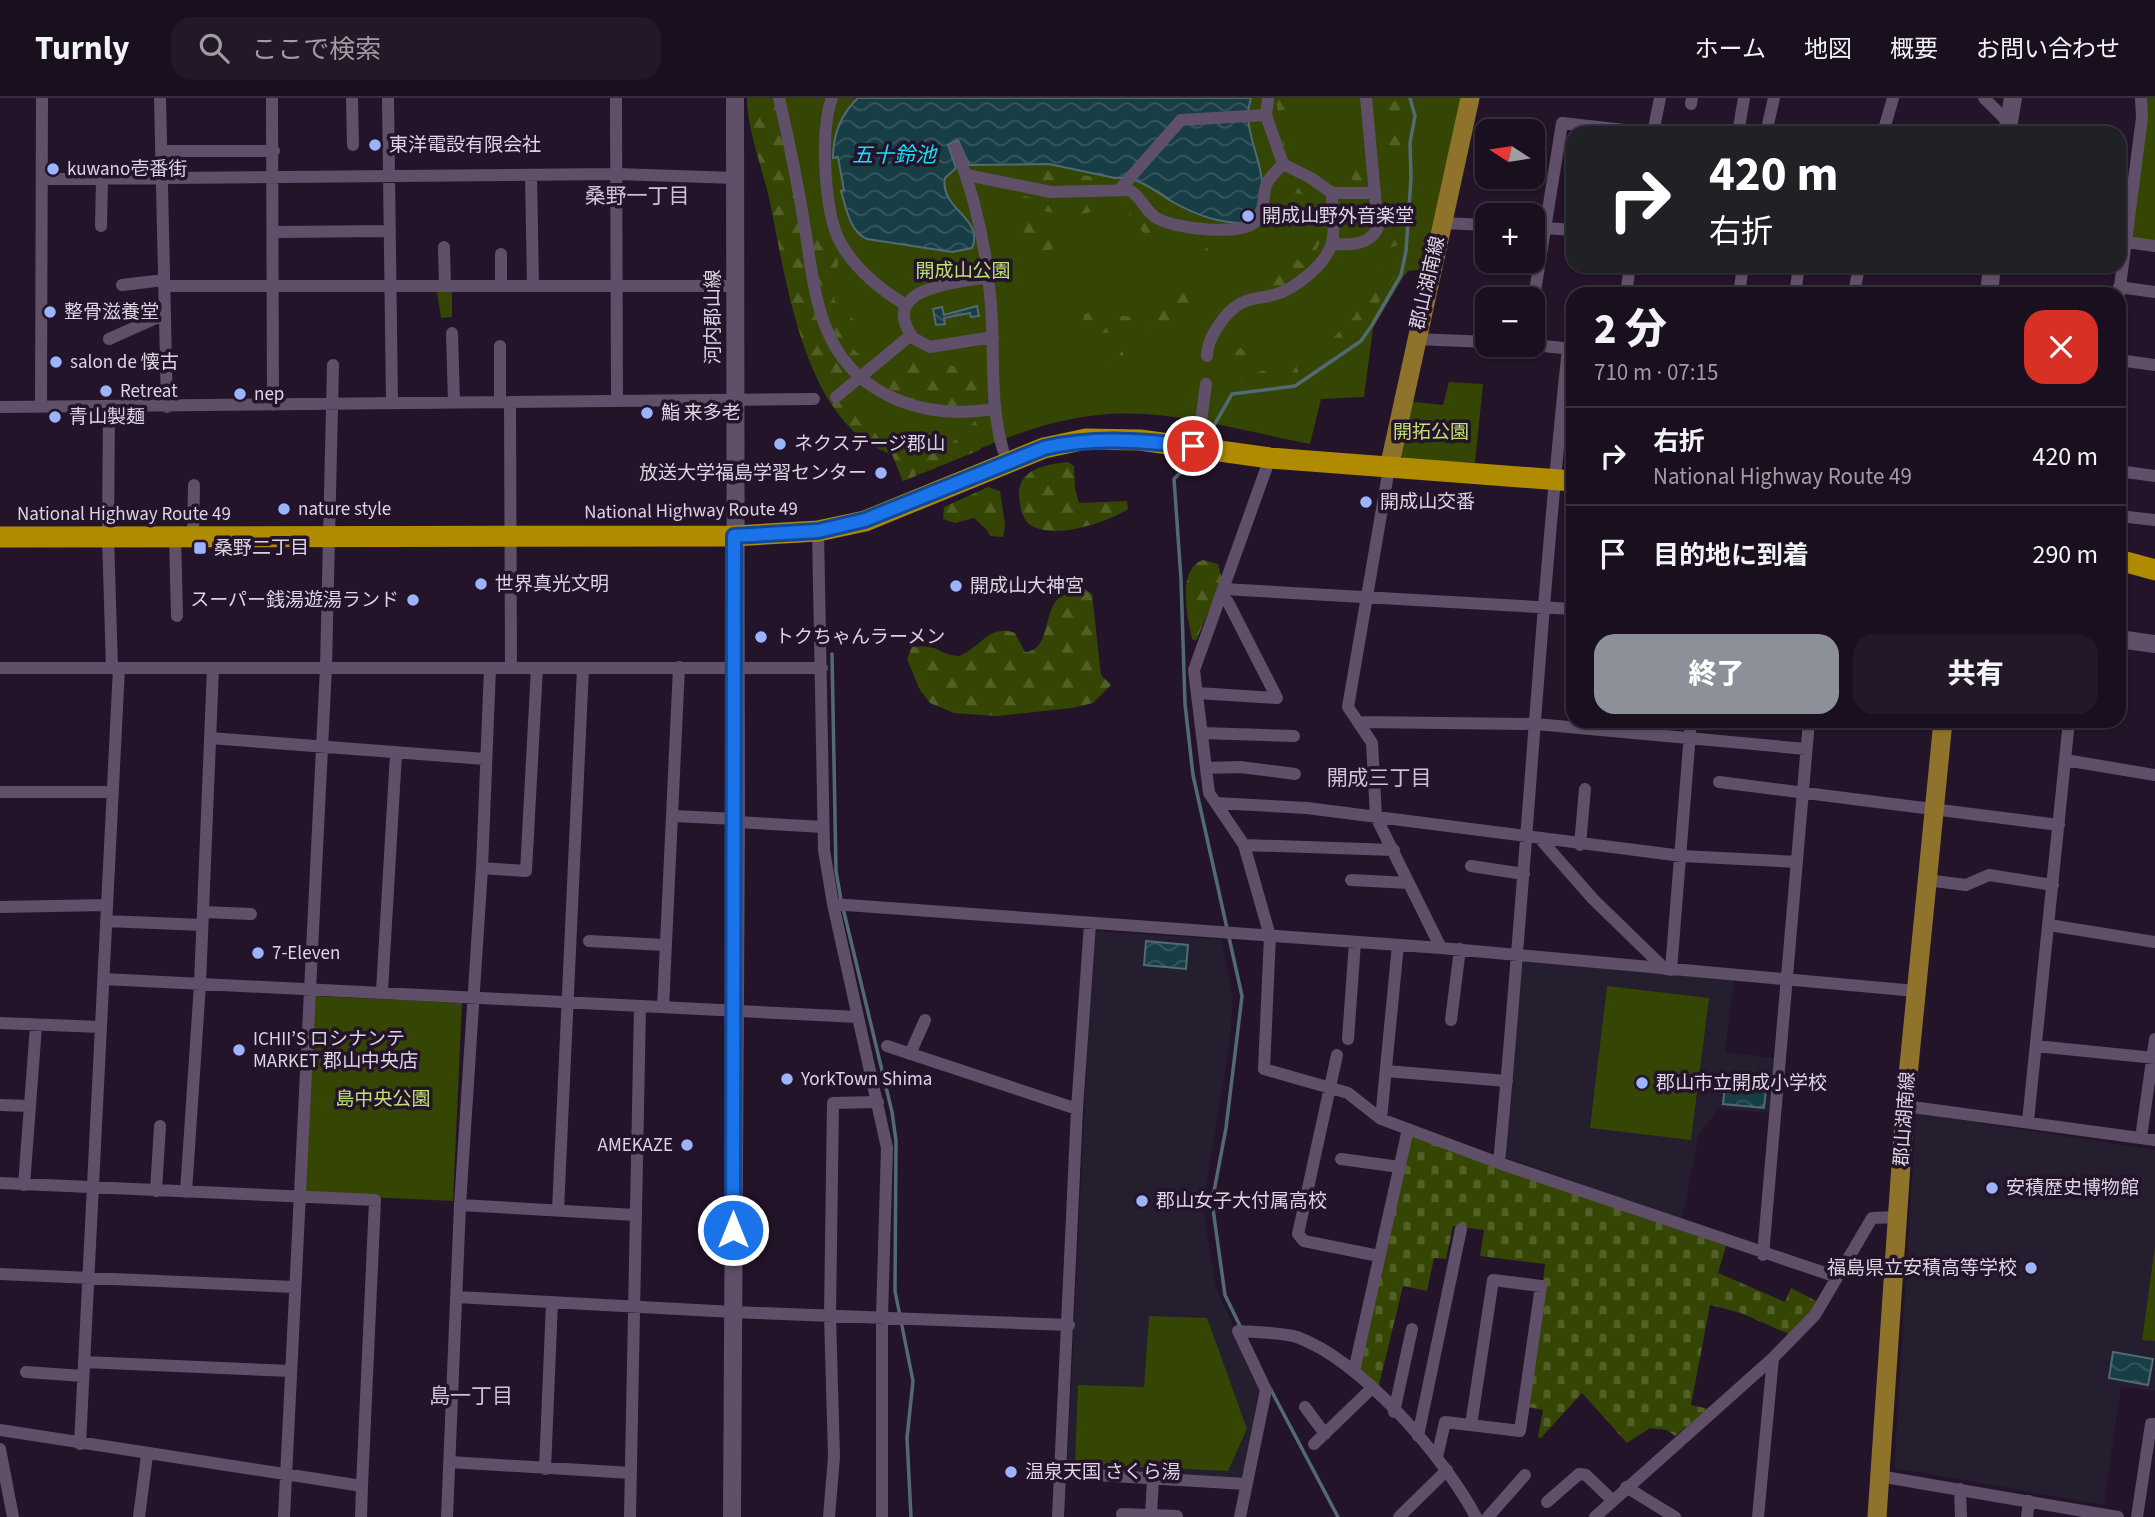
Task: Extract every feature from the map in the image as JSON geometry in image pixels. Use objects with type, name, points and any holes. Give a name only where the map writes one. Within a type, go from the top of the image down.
[{"type":"highway","name":"National Highway Route 49","points":[[0,537],[734,536],[818,531],[893,511],[1044,448],[1086,439],[1140,440],[1270,458],[1564,480]]},
{"type":"highway","points":[[2126,562],[2155,570]]},
{"type":"main road","name":"郡山湖南線","points":[[1389,468],[1469,98]]},
{"type":"main road","name":"郡山湖南線","points":[[1877,1517],[1905,1105],[1942,728]]},
{"type":"street","points":[[41,407],[42,98]]},
{"type":"street","points":[[160,98],[167,407]]},
{"type":"street","points":[[272,98],[273,405]]},
{"type":"street","points":[[352,98],[353,145]]},
{"type":"street","points":[[388,98],[392,403]]},
{"type":"street","points":[[616,98],[617,401]]},
{"type":"street","name":"河内郡山線","points":[[732,1517],[736,820],[735,98]]},
{"type":"street","points":[[779,98],[821,313],[838,352],[861,378],[889,397],[936,411],[969,413],[993,409]]},
{"type":"street","points":[[832,98],[824,133],[824,157],[839,240],[857,266],[906,306]]},
{"type":"street","points":[[1268,98],[1266,115],[1283,164],[1311,178],[1332,193],[1375,193]]},
{"type":"street","points":[[1332,244],[1356,244],[1373,235],[1378,227],[1366,98]]},
{"type":"street","points":[[1654,126],[1660,98]]},
{"type":"street","points":[[1739,126],[1744,98]]},
{"type":"street","points":[[1768,126],[1774,98]]},
{"type":"street","points":[[1885,126],[1893,98]]},
{"type":"street","points":[[1984,98],[2006,126]]},
{"type":"street","points":[[2008,126],[2013,98]]},
{"type":"street","points":[[2126,218],[2143,118],[2141,98]]},
{"type":"street","points":[[1120,188],[1181,120],[1266,115]]},
{"type":"street","points":[[1544,203],[1562,123],[1577,126]]},
{"type":"street","points":[[956,148],[967,175],[981,226],[993,337],[993,409],[1003,450]]},
{"type":"street","points":[[161,151],[274,151]]},
{"type":"street","points":[[967,175],[1051,192],[1096,193],[1120,188],[1133,192],[1149,212],[1166,223],[1189,229],[1238,229],[1256,221],[1262,210],[1267,183],[1283,164]]},
{"type":"street","points":[[43,179],[617,174],[734,178]]},
{"type":"street","points":[[531,175],[533,286]]},
{"type":"street","points":[[101,226],[102,179]]},
{"type":"street","points":[[1206,356],[1211,338],[1231,311],[1242,302],[1277,295],[1312,272],[1332,244],[1332,193]]},
{"type":"street","points":[[1441,223],[1475,224]]},
{"type":"street","points":[[1545,228],[1566,229]]},
{"type":"street","points":[[274,232],[390,231]]},
{"type":"street","points":[[2126,242],[2155,246]]},
{"type":"street","points":[[444,247],[444,286]]},
{"type":"street","points":[[501,254],[501,286]]},
{"type":"street","points":[[988,277],[918,292],[906,306],[906,327],[911,335],[930,347],[993,337]]},
{"type":"street","points":[[122,285],[735,286]]},
{"type":"street","points":[[2126,291],[2155,292]]},
{"type":"street","points":[[109,339],[165,314]]},
{"type":"street","points":[[452,333],[454,403]]},
{"type":"street","points":[[836,397],[911,335]]},
{"type":"street","points":[[1415,339],[1475,341]]},
{"type":"street","points":[[500,346],[510,535],[511,668]]},
{"type":"street","points":[[1545,346],[1566,348]]},
{"type":"street","points":[[2126,360],[2155,365]]},
{"type":"street","points":[[284,1517],[323,748],[333,365]]},
{"type":"street","points":[[1200,429],[1206,384]]},
{"type":"street","points":[[0,407],[814,399]]},
{"type":"street","points":[[80,1444],[90,1188],[104,979],[112,792],[115,668],[108,536],[109,407]]},
{"type":"street","points":[[1499,1163],[1528,839],[1544,607],[1564,480],[1566,442]]},
{"type":"street","points":[[1270,458],[1194,670],[1209,793],[1244,845],[1270,936],[1264,1069],[1348,1093],[1381,1119],[1499,1163],[1763,1255],[1837,1277]]},
{"type":"street","points":[[1389,468],[1348,707],[1369,734],[1375,761],[1376,817],[1441,948]]},
{"type":"street","points":[[2126,472],[2155,476]]},
{"type":"street","points":[[177,616],[184,536],[194,485]]},
{"type":"street","points":[[2126,517],[2155,520]]},
{"type":"street","points":[[818,531],[823,827],[833,904],[887,1149],[882,1316],[882,1517]]},
{"type":"street","points":[[1223,592],[1566,609]]},
{"type":"street","points":[[1197,693],[1277,698],[1223,592]]},
{"type":"street","points":[[2126,640],[2155,645]]},
{"type":"street","points":[[663,1007],[679,667]]},
{"type":"street","points":[[0,668],[822,667]]},
{"type":"street","points":[[186,1192],[200,984],[213,668]]},
{"type":"street","points":[[447,1517],[460,1205],[482,868],[490,668]]},
{"type":"street","points":[[482,868],[526,871],[537,668]]},
{"type":"street","points":[[558,1210],[583,668]]},
{"type":"street","points":[[1360,722],[1536,724],[1566,727]]},
{"type":"street","points":[[1577,728],[1806,748]]},
{"type":"street","points":[[1668,969],[1682,856],[1691,728]]},
{"type":"street","points":[[1763,1255],[1808,728]]},
{"type":"street","points":[[2028,1121],[2068,728]]},
{"type":"street","points":[[1202,733],[1294,736]]},
{"type":"street","points":[[210,738],[485,759]]},
{"type":"street","points":[[382,991],[396,754]]},
{"type":"street","points":[[2065,760],[2155,775]]},
{"type":"street","points":[[1206,768],[1240,767],[1295,774]]},
{"type":"street","points":[[1719,782],[2059,825]]},
{"type":"street","points":[[1580,845],[1585,789]]},
{"type":"street","points":[[0,792],[112,792]]},
{"type":"street","points":[[1216,803],[1376,817],[1542,841],[1682,856],[1797,862]]},
{"type":"street","points":[[673,816],[823,827]]},
{"type":"street","points":[[1542,841],[1593,899],[1668,969]]},
{"type":"street","points":[[1244,845],[1394,850]]},
{"type":"street","points":[[1471,866],[1524,874]]},
{"type":"street","points":[[1926,880],[1966,885],[1989,875],[2053,885]]},
{"type":"street","points":[[1351,880],[1409,883]]},
{"type":"street","points":[[833,904],[1460,949],[1916,991]]},
{"type":"street","points":[[0,907],[106,905]]},
{"type":"street","points":[[106,921],[202,919],[251,914]]},
{"type":"street","points":[[1058,1517],[1077,1109],[1090,923]]},
{"type":"street","points":[[2049,925],[2155,942]]},
{"type":"street","points":[[589,941],[665,945]]},
{"type":"street","points":[[1348,1038],[1355,942]]},
{"type":"street","points":[[1381,1119],[1398,945]]},
{"type":"street","points":[[1451,1020],[1460,949]]},
{"type":"street","points":[[104,979],[858,1017]]},
{"type":"street","points":[[630,1517],[640,1007]]},
{"type":"street","points":[[910,1054],[925,1020]]},
{"type":"street","points":[[0,1023],[101,1027]]},
{"type":"street","points":[[24,1185],[36,1026]]},
{"type":"street","points":[[2141,1138],[2155,1039]]},
{"type":"street","points":[[887,1046],[1077,1109]]},
{"type":"street","points":[[2036,1046],[2154,1058]]},
{"type":"street","points":[[1337,1055],[1298,1234],[1304,1241],[1379,1256]]},
{"type":"street","points":[[1386,1071],[1507,1081]]},
{"type":"street","points":[[829,1517],[834,1458],[830,1315],[833,1103],[878,1102]]},
{"type":"street","points":[[0,1105],[30,1106]]},
{"type":"street","points":[[1905,1105],[2155,1140]]},
{"type":"street","points":[[156,1191],[160,1126]]},
{"type":"street","points":[[1354,1371],[1408,1129]]},
{"type":"street","points":[[1364,1149],[1366,1158],[1371,1163]]},
{"type":"street","points":[[1342,1159],[1400,1167]]},
{"type":"street","points":[[0,1183],[375,1200],[361,1517]]},
{"type":"street","points":[[460,1205],[635,1215]]},
{"type":"street","points":[[1595,1517],[1773,1358],[1815,1315],[1872,1218],[1898,1217]]},
{"type":"street","points":[[1418,1436],[1461,1229]]},
{"type":"street","points":[[0,1274],[295,1287]]},
{"type":"street","points":[[1437,1457],[1445,1422],[1471,1425],[1520,1430],[1541,1286],[1493,1280],[1471,1425]]},
{"type":"street","points":[[457,1297],[733,1312],[1069,1325]]},
{"type":"street","points":[[545,1469],[552,1302]]},
{"type":"street","points":[[1394,1412],[1412,1329]]},
{"type":"street","points":[[1240,1517],[1266,1390],[1238,1331],[1295,1336],[1354,1371],[1437,1457],[1476,1517]]},
{"type":"street","points":[[1758,1517],[1773,1358]]},
{"type":"street","points":[[84,1362],[291,1371]]},
{"type":"street","points":[[26,1372],[83,1376]]},
{"type":"street","points":[[1314,1444],[1371,1389]]},
{"type":"street","points":[[1305,1407],[1325,1434]]},
{"type":"street","points":[[2137,1517],[2151,1424],[2155,1424]]},
{"type":"street","points":[[0,1430],[147,1455],[362,1486]]},
{"type":"street","points":[[0,1449],[13,1517]]},
{"type":"street","points":[[139,1517],[147,1455]]},
{"type":"street","points":[[450,1462],[631,1473]]},
{"type":"street","points":[[1399,1517],[1447,1470]]},
{"type":"street","points":[[1062,1473],[1246,1484]]},
{"type":"street","points":[[1546,1502],[1579,1474],[1586,1475],[1612,1500]]},
{"type":"street","points":[[1488,1517],[1525,1475]]},
{"type":"street","points":[[1879,1476],[2118,1517]]},
{"type":"street","points":[[1151,1515],[1153,1479]]},
{"type":"street","points":[[1626,1487],[1675,1517]]},
{"type":"street","points":[[1960,1489],[1961,1517]]},
{"type":"street","points":[[2027,1517],[2029,1501]]},
{"type":"street","points":[[1122,1514],[1177,1516]]},
{"type":"shaded area","name":"郡山女子大付属高校","points":[[1093,931],[1221,939],[1233,996],[1230,1041],[1203,1207],[1216,1288],[1263,1391],[1243,1480],[1067,1470]]},
{"type":"shaded area","name":"郡山市立開成小学校","points":[[1522,959],[1734,980],[1725,1052],[1775,1058],[1769,1113],[1719,1109],[1699,1134],[1682,1220],[1504,1157]]},
{"type":"shaded area","name":"福島県立安積高等学校","points":[[1916,1113],[2155,1150],[2155,1391],[2121,1387],[2104,1505],[1894,1468]]},
{"type":"green space","name":"開成山公園","points":[[747,98],[1464,98],[1425,269],[1408,271],[1373,328],[1364,397],[1321,399],[1310,444],[1160,415],[1110,414],[1056,422],[1030,430],[903,481],[892,454],[862,438],[838,413],[818,381],[792,305],[769,197],[752,135]]},
{"type":"green space","points":[[747,98],[784,98],[811,232],[818,239],[831,241],[837,251],[834,300],[853,319],[854,323],[844,334],[866,369],[845,400],[860,423],[886,440],[902,446],[911,457],[916,476],[903,481],[892,454],[862,438],[838,413],[818,381],[792,305],[769,197],[752,135]]},
{"type":"green space","points":[[1276,98],[1298,98],[1286,113],[1299,143],[1297,149],[1288,149],[1283,145]]},
{"type":"green space","points":[[1382,98],[1402,98],[1404,106],[1409,146],[1404,165],[1399,171],[1390,168],[1382,141]]},
{"type":"green space","points":[[2147,98],[2155,98],[2155,241],[2130,238]]},
{"type":"green space","points":[[1021,167],[1094,177],[1100,183],[1098,188],[1075,189],[1015,181],[1012,173]]},
{"type":"green space","points":[[1359,167],[1365,169],[1365,181],[1359,183],[1353,181],[1351,175],[1353,169]]},
{"type":"green space","points":[[1276,180],[1294,181],[1313,190],[1323,212],[1308,222],[1309,199],[1305,194],[1274,192],[1270,188]]},
{"type":"green space","points":[[1003,190],[1032,198],[1092,201],[1098,206],[1095,211],[1061,214],[1005,199],[1001,196]]},
{"type":"green space","points":[[1364,202],[1370,210],[1372,221],[1370,228],[1360,231],[1349,217],[1349,210],[1357,203]]},
{"type":"green space","points":[[1131,205],[1154,226],[1180,237],[1180,244],[1145,234],[1132,221],[1129,212]]},
{"type":"green space","points":[[1398,219],[1404,223],[1401,244],[1384,250],[1385,232]]},
{"type":"green space","points":[[1021,221],[1055,225],[1060,230],[1056,248],[1038,250],[1017,239],[1013,234]]},
{"type":"green space","points":[[1320,227],[1321,237],[1317,249],[1313,255],[1305,249],[1297,259],[1305,267],[1293,279],[1269,290],[1243,290],[1256,271],[1278,265],[1295,250],[1303,236]]},
{"type":"green space","points":[[1210,245],[1216,269],[1239,269],[1230,287],[1213,281],[1202,270],[1202,252]]},
{"type":"green space","points":[[1392,260],[1397,268],[1395,276],[1367,322],[1349,344],[1340,350],[1331,351],[1329,342],[1354,317],[1384,261]]},
{"type":"green space","points":[[1169,290],[1183,290],[1194,305],[1193,318],[1186,324],[1094,334],[1082,327],[1084,315],[1092,310],[1125,316],[1151,313],[1162,305]]},
{"type":"green space","points":[[437,292],[452,292],[452,317],[441,318]]},
{"type":"green space","points":[[1114,347],[1121,350],[1124,357],[1121,364],[1114,367],[1107,364],[1104,357],[1107,350]]},
{"type":"green space","points":[[1241,348],[1251,374],[1295,362],[1299,374],[1285,379],[1245,384],[1230,370],[1228,361],[1232,350]]},
{"type":"green space","points":[[916,352],[981,377],[979,397],[974,406],[939,406],[884,387],[881,379],[886,366]]},
{"type":"green space","name":"開拓公園","points":[[1449,382],[1483,384],[1475,463],[1405,459],[1397,453],[1406,401],[1443,405]]},
{"type":"green space","points":[[975,421],[979,421],[984,432],[980,450],[923,473],[920,465],[924,456],[950,445]]},
{"type":"green space","points":[[1068,462],[1074,466],[1079,503],[1127,501],[1128,509],[1106,520],[1079,528],[1051,531],[1029,524],[1022,512],[1019,493],[1025,477],[1039,468]]},
{"type":"green space","points":[[988,487],[1000,491],[1005,525],[1003,537],[990,536],[974,518],[955,523],[943,519],[944,507]]},
{"type":"green space","points":[[1203,560],[1218,564],[1222,579],[1196,641],[1192,639],[1188,619],[1187,583],[1189,573]]},
{"type":"green space","points":[[1084,589],[1092,594],[1101,675],[1111,685],[1093,703],[1072,708],[997,716],[954,713],[930,703],[920,690],[907,659],[912,647],[928,647],[959,656],[992,634],[1006,631],[1015,633],[1025,652],[1033,650],[1039,645],[1053,605],[1058,599]]},
{"type":"green space","points":[[1607,986],[1709,998],[1691,1140],[1590,1128]]},
{"type":"green space","name":"島中央公園","points":[[314,996],[462,1003],[453,1201],[304,1194]]},
{"type":"green space","points":[[1410,1136],[1726,1246],[1718,1273],[1785,1302],[1791,1288],[1818,1302],[1791,1335],[1741,1313],[1710,1305],[1691,1405],[1709,1409],[1675,1436],[1667,1430],[1650,1428],[1627,1443],[1582,1393],[1541,1438],[1538,1437],[1543,1410],[1528,1407],[1546,1282],[1543,1281],[1545,1264],[1480,1256],[1484,1230],[1453,1226],[1446,1259],[1434,1258],[1427,1291],[1403,1286],[1378,1389],[1357,1368]]},
{"type":"green space","points":[[2155,1246],[2155,1341],[2142,1340]]},
{"type":"green space","points":[[1149,1316],[1207,1318],[1247,1429],[1228,1471],[1075,1464],[1078,1385],[1144,1387]]},
{"type":"water","name":"五十鈴池","points":[[858,98],[1251,98],[1248,114],[1262,178],[1262,193],[1257,208],[1245,223],[1226,222],[1190,211],[1131,179],[1049,164],[969,165],[958,140],[948,145],[956,168],[945,178],[945,189],[972,229],[972,248],[952,252],[867,239],[856,231],[849,219],[841,191],[844,190],[838,157],[833,158],[839,125]]},
{"type":"water","points":[[977,306],[979,316],[971,317],[970,313],[944,318],[945,324],[936,325],[933,309],[942,307],[944,315]]},
{"type":"water","points":[[1146,941],[1188,945],[1186,969],[1144,965]]},
{"type":"water","points":[[1725,1085],[1766,1089],[1764,1108],[1723,1104]]},
{"type":"water","points":[[2113,1352],[2153,1359],[2148,1385],[2109,1378]]},
{"type":"waterway","points":[[1204,443],[1232,394],[1295,386],[1361,341],[1372,325],[1401,275],[1406,251],[1411,178],[1410,143],[1415,116],[1410,98]]},
{"type":"waterway","points":[[1196,455],[1174,479],[1181,579],[1185,704],[1193,775],[1242,996],[1226,1128],[1212,1202],[1225,1295],[1241,1328]]},
{"type":"waterway","points":[[832,654],[836,871],[841,900]]},
{"type":"waterway","points":[[843,908],[892,1112],[896,1141],[895,1291],[913,1381],[907,1438],[911,1517]]},
{"type":"waterway","points":[[1270,1388],[1338,1517]]},
{"type":"place","name":"東洋電設有限会社","points":[[375,145]]},
{"type":"place","name":"kuwano壱番街","points":[[53,169]]},
{"type":"place","name":"開成山野外音楽堂","points":[[1248,216]]},
{"type":"place","name":"整骨滋養堂","points":[[50,312]]},
{"type":"place","name":"salon de 懐古","points":[[56,362]]},
{"type":"place","name":"Retreat","points":[[106,391]]},
{"type":"place","name":"nep","points":[[240,394]]},
{"type":"place","name":"鮨 来多老","points":[[647,413]]},
{"type":"place","name":"青山製麺","points":[[55,417]]},
{"type":"place","name":"ネクステージ郡山","points":[[780,444]]},
{"type":"place","name":"放送大学福島学習センター","points":[[881,473]]},
{"type":"place","name":"開成山交番","points":[[1366,502]]},
{"type":"place","name":"nature style","points":[[284,509]]},
{"type":"place","name":"桑野二丁目","points":[[200,548]]},
{"type":"place","name":"世界真光文明","points":[[481,584]]},
{"type":"place","name":"開成山大神宮","points":[[956,586]]},
{"type":"place","name":"スーパー銭湯遊湯ランド","points":[[413,600]]},
{"type":"place","name":"トクちゃんラーメン","points":[[761,637]]},
{"type":"place","name":"7-Eleven","points":[[258,953]]},
{"type":"place","name":"ICHII’S ロシナンテ MARKET 郡山中央店","points":[[239,1050]]},
{"type":"place","name":"YorkTown Shima","points":[[787,1079]]},
{"type":"place","name":"郡山市立開成小学校","points":[[1642,1083]]},
{"type":"place","name":"AMEKAZE","points":[[687,1145]]},
{"type":"place","name":"安積歴史博物館","points":[[1992,1188]]},
{"type":"place","name":"郡山女子大付属高校","points":[[1142,1201]]},
{"type":"place","name":"福島県立安積高等学校","points":[[2031,1268]]},
{"type":"place","name":"温泉天国 さくら湯","points":[[1011,1472]]},
{"type":"district","name":"桑野一丁目","points":[[637,196]]},
{"type":"district","name":"開成三丁目","points":[[1379,778]]},
{"type":"district","name":"島一丁目","points":[[471,1396]]},
{"type":"route","points":[[733,1230],[736,822],[734,536],[818,531],[865,520],[1044,448],[1086,439],[1126,439],[1193,446]]}]
